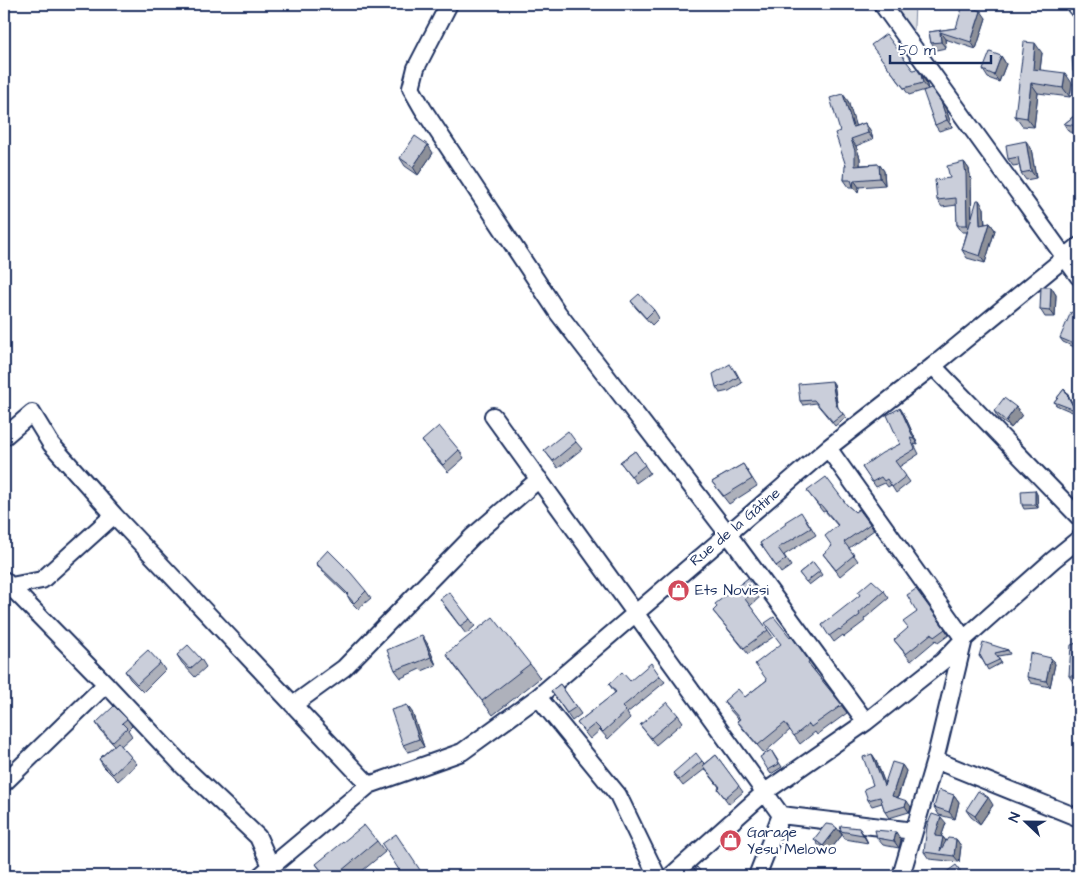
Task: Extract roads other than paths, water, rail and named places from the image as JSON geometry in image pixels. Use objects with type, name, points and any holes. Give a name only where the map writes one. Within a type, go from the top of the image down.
[{"type":"street","points":[[449,4],[416,68],[411,88],[467,177],[558,313],[728,534],[866,722]]},
{"type":"street","points":[[882,4],[1079,277]]},
{"type":"street","points":[[1074,4],[1079,10]]},
{"type":"street","name":"Rue de la Gâtine","points":[[266,871],[369,785],[462,752],[538,697],[828,448],[934,366],[1079,246]]},
{"type":"street","points":[[934,366],[1079,517]]},
{"type":"street","points":[[4,437],[32,412],[51,444],[114,516],[369,785]]},
{"type":"street","points":[[493,416],[781,815],[914,831]]},
{"type":"street","points":[[828,448],[964,639],[935,760],[901,876]]},
{"type":"street","points":[[293,705],[344,668],[472,537],[539,479]]},
{"type":"street","points":[[6,587],[42,580],[114,516]]},
{"type":"street","points":[[670,876],[765,792],[866,722],[943,661],[964,639],[1079,539]]},
{"type":"street","points":[[6,587],[106,684],[184,767],[258,837],[266,871]]},
{"type":"street","points":[[4,783],[106,684]]},
{"type":"street","points":[[538,697],[618,795],[657,876]]},
{"type":"street","points":[[935,760],[1079,818]]},
{"type":"street","points":[[757,876],[781,815]]},
{"type":"place","name":"Ets Novissi","points":[[679,590]]},
{"type":"place","name":"Garage Yesu Melowo","points":[[731,841]]}]
